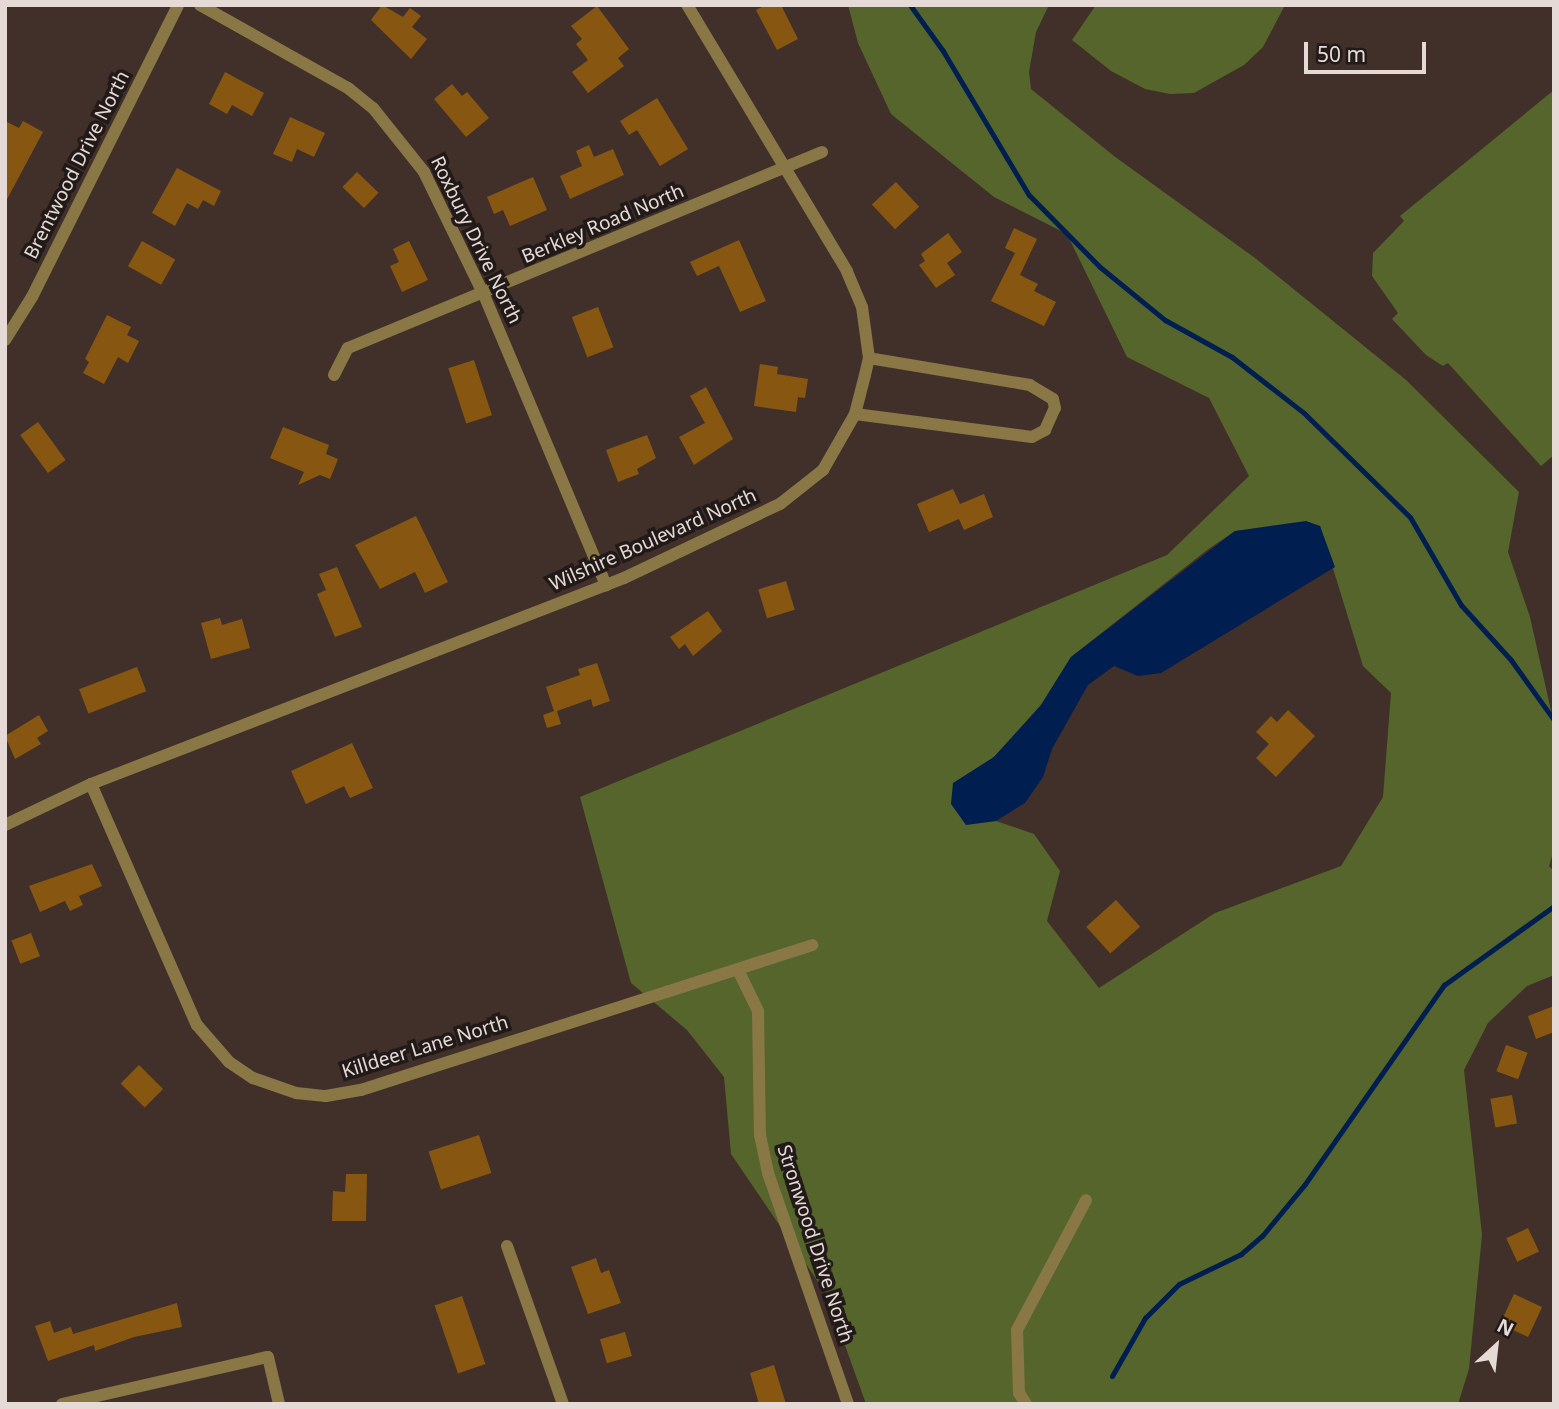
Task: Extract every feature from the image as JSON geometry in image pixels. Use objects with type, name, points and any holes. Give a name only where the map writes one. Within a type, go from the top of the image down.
[{"type":"street","name":"Brentwood Drive North","points":[[5,340],[54,254],[178,5]]},
{"type":"street","name":"Roxbury Drive North","points":[[200,5],[348,88],[373,108],[424,172],[484,295],[606,585]]},
{"type":"street","name":"Wilshire Boulevard North","points":[[5,825],[91,784],[606,585],[743,523],[807,487],[835,454],[855,414],[869,358],[862,307],[848,271],[687,5]]},
{"type":"street","name":"Berkley Road North","points":[[334,375],[348,348],[484,295],[821,152]]},
{"type":"street","points":[[855,414],[1031,437],[1045,430],[1052,418],[1053,399],[1030,385],[869,358]]},
{"type":"street","name":"Killdeer Lane North","points":[[91,784],[197,1025],[229,1062],[253,1078],[296,1093],[326,1096],[361,1090],[739,972],[811,945]]},
{"type":"street","name":"Stronwood Drive North","points":[[739,972],[758,1011],[760,1135],[768,1173],[848,1404]]},
{"type":"street","points":[[1026,1404],[1019,1393],[1017,1330],[1086,1200]]},
{"type":"street","points":[[507,1246],[563,1404]]},
{"type":"street","points":[[62,1404],[268,1357],[279,1404]]},
{"type":"green space","points":[[848,5],[1049,5],[1036,32],[1029,72],[1031,89],[1114,156],[1255,258],[1406,380],[1519,492],[1508,552],[1530,617],[1554,724],[1554,850],[1549,866],[1554,871],[1554,975],[1527,986],[1488,1023],[1464,1070],[1482,1235],[1469,1369],[1458,1404],[866,1404],[827,1295],[731,1154],[724,1077],[687,1030],[631,983],[580,797],[1167,555],[1249,476],[1209,398],[1127,357],[1067,234],[994,197],[891,114],[858,43]],"holes":[[[1320,526],[1363,666],[1391,693],[1383,797],[1341,866],[1215,913],[1099,988],[1047,921],[1060,871],[1034,834],[996,821],[966,824],[953,784],[994,757],[1041,705],[1071,657],[1235,531]]]},
{"type":"green space","points":[[1096,5],[1285,5],[1263,47],[1244,65],[1194,93],[1170,94],[1145,89],[1111,71],[1072,40]]},
{"type":"green space","points":[[1554,90],[1554,455],[1541,466],[1448,363],[1443,366],[1426,355],[1392,319],[1398,313],[1372,276],[1373,253],[1404,221],[1400,216]]},
{"type":"water","points":[[1306,521],[1320,526],[1335,567],[1161,673],[1138,676],[1114,666],[1088,685],[1052,749],[1043,777],[1025,803],[996,821],[966,825],[951,804],[953,783],[994,757],[1041,705],[1071,657],[1235,531]]},
{"type":"building","points":[[382,5],[403,17],[410,8],[421,16],[412,27],[427,39],[411,59],[371,20]]},
{"type":"building","points":[[766,5],[781,5],[798,39],[777,50],[756,10]]},
{"type":"building","points":[[597,6],[629,49],[618,58],[624,66],[588,93],[572,72],[588,60],[576,44],[582,39],[571,26]]},
{"type":"building","points":[[225,72],[264,93],[252,116],[232,105],[227,114],[209,104]]},
{"type":"building","points":[[452,84],[462,96],[467,92],[489,118],[466,137],[434,99]]},
{"type":"building","points":[[657,98],[688,149],[660,166],[637,130],[629,135],[620,121]]},
{"type":"building","points":[[290,117],[325,133],[314,157],[297,149],[292,162],[273,154]]},
{"type":"building","points":[[5,121],[19,128],[23,121],[43,132],[5,203]]},
{"type":"building","points":[[589,145],[594,157],[613,149],[624,175],[570,199],[560,176],[582,166],[576,151]]},
{"type":"building","points":[[177,168],[221,191],[214,206],[203,200],[198,209],[187,203],[175,226],[152,213]]},
{"type":"building","points":[[357,172],[379,193],[364,208],[342,187]]},
{"type":"building","points":[[533,177],[547,210],[510,226],[503,210],[494,214],[487,197]]},
{"type":"building","points":[[896,182],[919,207],[895,229],[872,205]]},
{"type":"building","points":[[1014,228],[1037,239],[1020,275],[1038,284],[1034,291],[1056,302],[1044,326],[991,301],[1015,253],[1005,248]]},
{"type":"building","points":[[948,233],[962,252],[947,263],[955,275],[936,288],[919,265],[925,261],[921,254]]},
{"type":"building","points":[[739,240],[766,301],[740,312],[719,266],[697,276],[690,262]]},
{"type":"building","points":[[142,241],[175,259],[161,285],[128,266]]},
{"type":"building","points":[[409,241],[428,280],[402,292],[390,266],[399,262],[393,249]]},
{"type":"building","points":[[598,307],[613,347],[587,357],[572,317]]},
{"type":"building","points":[[107,315],[131,327],[127,335],[139,341],[128,363],[118,357],[104,384],[83,373],[89,362],[85,359]]},
{"type":"building","points":[[474,360],[492,415],[466,424],[448,368]]},
{"type":"building","points":[[760,364],[778,367],[777,374],[808,379],[805,398],[798,397],[796,412],[754,406]]},
{"type":"building","points":[[706,387],[733,439],[694,465],[679,437],[705,423],[690,396]]},
{"type":"building","points":[[38,422],[66,460],[48,473],[20,435]]},
{"type":"building","points":[[283,427],[329,445],[326,454],[338,459],[330,479],[320,475],[298,485],[304,472],[270,458]]},
{"type":"building","points":[[647,435],[656,458],[637,469],[639,474],[618,482],[606,450]]},
{"type":"building","points":[[953,489],[960,504],[984,494],[993,517],[964,530],[959,519],[929,532],[917,504]]},
{"type":"building","points":[[416,516],[448,582],[425,593],[415,572],[380,589],[355,545]]},
{"type":"building","points":[[337,567],[362,627],[335,637],[317,594],[326,590],[319,574]]},
{"type":"building","points":[[786,581],[795,610],[767,618],[758,589]]},
{"type":"building","points":[[708,611],[722,631],[693,656],[685,644],[679,649],[670,637]]},
{"type":"building","points":[[220,618],[222,625],[242,619],[250,648],[211,659],[201,623]]},
{"type":"building","points":[[597,663],[610,701],[593,707],[591,699],[557,711],[561,724],[547,728],[543,715],[554,711],[546,687],[580,675],[578,669]]},
{"type":"building","points":[[137,667],[146,691],[88,713],[79,689]]},
{"type":"building","points":[[1288,710],[1315,736],[1276,777],[1256,758],[1269,744],[1256,732],[1271,716],[1277,722]]},
{"type":"building","points":[[39,715],[48,731],[37,738],[41,744],[15,759],[5,736]]},
{"type":"building","points":[[352,743],[373,788],[350,798],[344,786],[306,804],[291,771]]},
{"type":"building","points":[[92,864],[102,886],[79,896],[83,905],[70,911],[65,901],[40,912],[29,886]]},
{"type":"building","points":[[1116,900],[1140,927],[1110,954],[1086,927]]},
{"type":"building","points":[[31,933],[40,956],[20,964],[11,941]]},
{"type":"building","points":[[1554,1006],[1554,1032],[1536,1039],[1528,1016]]},
{"type":"building","points":[[1506,1045],[1528,1053],[1518,1079],[1496,1071]]},
{"type":"building","points":[[139,1065],[163,1089],[145,1107],[121,1083]]},
{"type":"building","points":[[1512,1095],[1517,1124],[1495,1127],[1490,1099]]},
{"type":"building","points":[[479,1135],[491,1173],[441,1189],[429,1151]]},
{"type":"building","points":[[346,1174],[367,1174],[366,1221],[332,1221],[333,1191],[345,1192]]},
{"type":"building","points":[[1528,1228],[1539,1252],[1517,1262],[1506,1238]]},
{"type":"building","points":[[596,1258],[601,1273],[609,1270],[621,1303],[588,1314],[571,1267]]},
{"type":"building","points":[[1514,1294],[1542,1307],[1528,1337],[1500,1324]]},
{"type":"building","points":[[462,1296],[485,1364],[458,1374],[435,1305]]},
{"type":"building","points":[[177,1303],[182,1327],[134,1337],[95,1351],[94,1345],[48,1361],[35,1326],[50,1321],[54,1333],[71,1327],[73,1334]]},
{"type":"building","points":[[625,1332],[632,1356],[607,1363],[600,1339]]},
{"type":"building","points":[[774,1365],[786,1404],[759,1404],[750,1373]]},
{"type":"waterway","points":[[910,5],[943,51],[1029,195],[1100,267],[1165,320],[1232,357],[1304,413],[1410,517],[1461,605],[1511,660],[1554,720]]},
{"type":"waterway","points":[[1112,1376],[1145,1318],[1179,1284],[1241,1254],[1262,1236],[1305,1184],[1444,985],[1554,906]]}]
